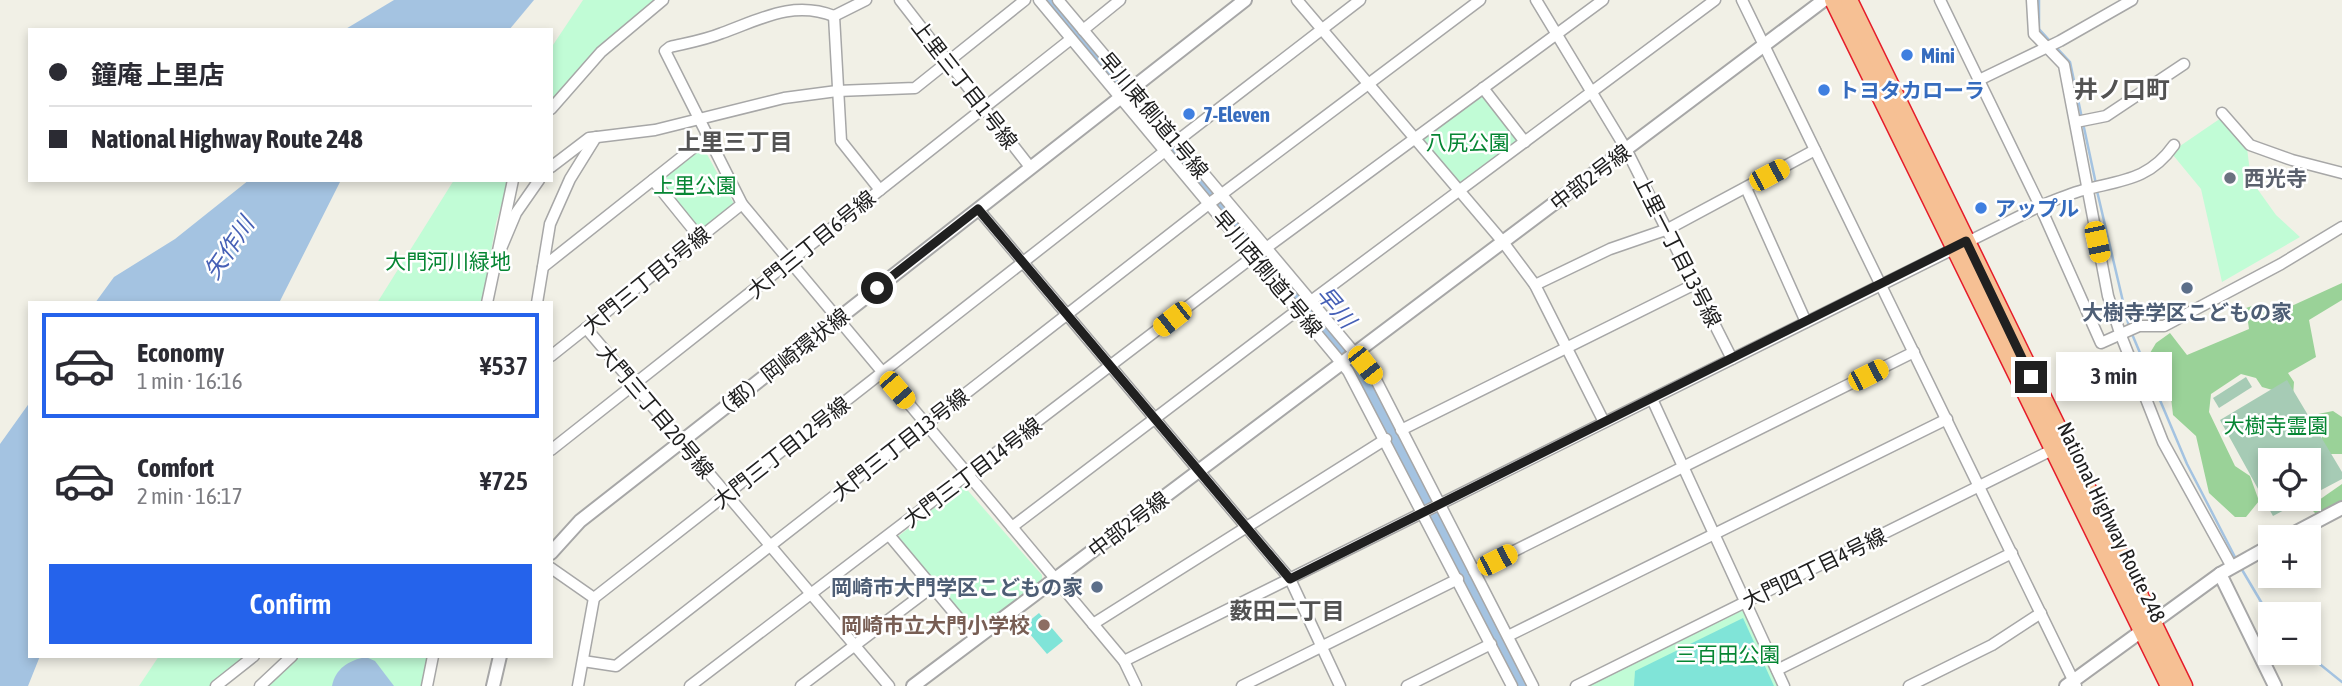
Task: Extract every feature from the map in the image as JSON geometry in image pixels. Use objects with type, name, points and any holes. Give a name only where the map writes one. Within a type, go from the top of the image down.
[{"type":"highway","name":"National Highway Route 248","points":[[1833,0],[1961,244],[2148,627],[2169,686]]},
{"type":"highway","name":"National Highway Route 248","points":[[1849,0],[2052,450],[2148,627],[2184,686]]},
{"type":"street","points":[[553,107],[601,52],[663,0]]},
{"type":"street","points":[[834,16],[866,0]]},
{"type":"street","name":"上里三丁目1号線","points":[[900,0],[1030,167]]},
{"type":"street","points":[[553,165],[582,141],[596,137],[655,130],[784,97],[837,91],[915,88],[1025,0]]},
{"type":"street","name":"早川西側道1号線","points":[[1039,0],[1342,363],[1386,439],[1512,686]]},
{"type":"street","name":"早川東側道1号線","points":[[1058,0],[1374,376],[1474,571]]},
{"type":"street","points":[[1083,30],[1120,0]]},
{"type":"street","name":"（都）岡崎環状線","points":[[553,551],[580,521],[1245,0]]},
{"type":"street","points":[[1297,0],[1503,242],[1535,285],[1604,422]]},
{"type":"street","points":[[1177,141],[1360,0]]},
{"type":"street","name":"大門三丁目13号線","points":[[583,661],[616,666],[1210,203],[1480,0]]},
{"type":"street","name":"上里一丁目13号線","points":[[1536,0],[1626,149],[1732,359]]},
{"type":"street","points":[[1266,248],[1603,0]]},
{"type":"street","points":[[1311,301],[1715,0]]},
{"type":"street","points":[[1742,0],[2041,613],[2072,684],[2226,570],[2258,553]]},
{"type":"street","name":"中部2号線","points":[[914,686],[1824,0]]},
{"type":"street","points":[[1940,0],[2101,343],[2139,326],[2164,327],[2281,264],[2342,227]]},
{"type":"street","points":[[2032,0],[2031,27],[2064,65],[2108,296],[2120,333],[2163,442],[2226,570],[2275,686]]},
{"type":"street","points":[[1979,80],[2060,41],[2132,0]]},
{"type":"street","points":[[834,16],[818,8],[780,8],[721,34],[670,47],[665,51],[742,204],[1124,661],[1136,686]]},
{"type":"street","points":[[834,16],[841,141],[880,190]]},
{"type":"street","name":"大門三丁目6号線","points":[[553,448],[1071,39]]},
{"type":"street","points":[[2076,122],[2116,110],[2184,64]]},
{"type":"street","points":[[1483,88],[1525,142]]},
{"type":"street","points":[[2222,113],[2250,145],[2292,160],[2342,173]]},
{"type":"street","points":[[537,301],[550,224],[569,179],[596,137]]},
{"type":"street","points":[[543,267],[707,137]]},
{"type":"street","points":[[1124,661],[2039,206],[2086,189],[2127,181],[2163,160],[2174,145]]},
{"type":"street","points":[[1535,285],[1610,249],[1668,229],[1815,150]]},
{"type":"street","name":"大門三丁目12号線","points":[[594,598],[1165,151]]},
{"type":"street","points":[[653,180],[699,238]]},
{"type":"street","points":[[487,301],[513,182]]},
{"type":"street","points":[[496,253],[509,236],[516,213],[538,182]]},
{"type":"street","points":[[1746,188],[1806,322]]},
{"type":"street","name":"大門三丁目5号線","points":[[553,354],[742,204]]},
{"type":"street","points":[[978,209],[1290,579],[1340,686]]},
{"type":"street","name":"大門三丁目14号線","points":[[690,686],[1254,257]]},
{"type":"street","points":[[1402,430],[1695,284]]},
{"type":"street","points":[[1012,527],[1299,309]]},
{"type":"street","name":"大門三丁目20号線","points":[[586,328],[889,686]]},
{"type":"street","points":[[1534,686],[1474,571],[1914,352]]},
{"type":"street","points":[[1652,398],[1784,686]]},
{"type":"street","points":[[1508,636],[1947,419]]},
{"type":"street","points":[[1093,624],[1386,439]]},
{"type":"street","name":"大門四丁目4号線","points":[[1576,686],[2052,450]]},
{"type":"street","points":[[2310,525],[2342,508]]},
{"type":"street","points":[[889,535],[976,639]]},
{"type":"street","points":[[1777,670],[2012,553]]},
{"type":"street","points":[[553,569],[594,598],[579,686]]},
{"type":"street","points":[[1242,686],[1458,579]]},
{"type":"street","points":[[801,686],[932,587]]},
{"type":"street","points":[[1909,686],[1992,645],[2041,613]]},
{"type":"street","points":[[1407,686],[1491,644]]},
{"type":"street","points":[[216,686],[251,658]]},
{"type":"street","points":[[260,686],[290,658]]},
{"type":"street","points":[[427,686],[432,658]]},
{"type":"street","points":[[493,686],[500,658]]},
{"type":"green space","points":[[583,0],[656,0],[598,49],[553,100],[553,45]]},
{"type":"green space","name":"八尻公園","points":[[1481,95],[1486,95],[1519,138],[1518,142],[1459,183],[1423,138]]},
{"type":"green space","points":[[2221,118],[2247,148],[2251,180],[2276,215],[2300,237],[2222,282],[2201,189],[2173,155],[2180,146]]},
{"type":"green space","name":"上里公園","points":[[702,145],[734,204],[701,232],[660,184],[660,179]]},
{"type":"green space","name":"大門河川緑地","points":[[453,182],[508,182],[496,223],[482,301],[378,301]]},
{"type":"green space","points":[[2342,283],[2342,300],[2309,320],[2316,357],[2288,373],[2294,382],[2293,396],[2262,387],[2256,378],[2241,374],[2211,394],[2209,412],[2235,466],[2250,476],[2258,498],[2258,502],[2246,517],[2235,517],[2209,493],[2196,436],[2173,415],[2170,388],[2153,367],[2150,353],[2156,343],[2170,333],[2187,355],[2249,329],[2246,308],[2258,304],[2278,312]]},
{"type":"green space","points":[[2246,377],[2252,387],[2219,408],[2213,398]]},
{"type":"green space","name":"大樹寺霊園","points":[[2287,380],[2342,472],[2342,479],[2321,490],[2321,448],[2258,448],[2258,489],[2220,420]]},
{"type":"green space","points":[[2333,411],[2342,417],[2342,454],[2330,454],[2318,446],[2323,435],[2318,414]]},
{"type":"green space","points":[[2342,484],[2342,503],[2318,516],[2313,511],[2321,511],[2321,499]]},
{"type":"green space","points":[[963,485],[1042,575],[1042,582],[978,631],[896,538]]},
{"type":"green space","name":"三百田公園","points":[[1741,611],[1745,612],[1780,686],[1588,686]]},
{"type":"green space","points":[[1039,613],[1063,641],[1047,654],[1023,626]]},
{"type":"green space","name":"三百田公園","points":[[1743,618],[1774,686],[1634,686],[1635,671]]},
{"type":"green space","points":[[158,658],[244,658],[210,686],[139,686]]},
{"type":"green space","points":[[295,658],[428,658],[423,686],[268,686]]},
{"type":"water","points":[[394,0],[534,0],[511,28],[347,28]]},
{"type":"water","name":"矢作川","points":[[246,182],[340,182],[280,301],[96,301],[114,277],[175,239]]},
{"type":"water","points":[[28,405],[28,658],[39,658],[28,686],[0,686],[0,444]]},
{"type":"water","points":[[368,658],[375,661],[394,686],[332,686],[336,675],[354,660]]},
{"type":"waterway","name":"早川","points":[[1049,0],[1356,367],[1372,391],[1523,686]]},
{"type":"waterway","points":[[2039,0],[2039,29],[2050,41]]},
{"type":"waterway","points":[[2055,46],[2070,62],[2096,184]]},
{"type":"waterway","points":[[2097,191],[2129,327]]},
{"type":"waterway","points":[[2132,334],[2187,464],[2236,559]]},
{"type":"waterway","points":[[2241,568],[2261,602]]},
{"type":"waterway","points":[[2321,665],[2342,682]]},
{"type":"place","name":"Mini","points":[[1907,55]]},
{"type":"place","name":"トヨタカローラ","points":[[1824,90]]},
{"type":"place","name":"7-Eleven","points":[[1189,114]]},
{"type":"place","name":"西光寺","points":[[2230,178]]},
{"type":"place","name":"アップル","points":[[1981,208]]},
{"type":"place","name":"大樹寺学区こどもの家","points":[[2187,288]]},
{"type":"place","name":"岡崎市大門学区こどもの家","points":[[1097,587]]},
{"type":"place","name":"岡崎市立大門小学校","points":[[1044,625]]},
{"type":"district","name":"井ノ口町","points":[[2122,89]]},
{"type":"district","name":"上里三丁目","points":[[735,142]]},
{"type":"district","name":"薮田二丁目","points":[[1287,611]]},
{"type":"route","points":[[877,288],[978,209],[1290,579],[1966,241],[2031,377]]}]
